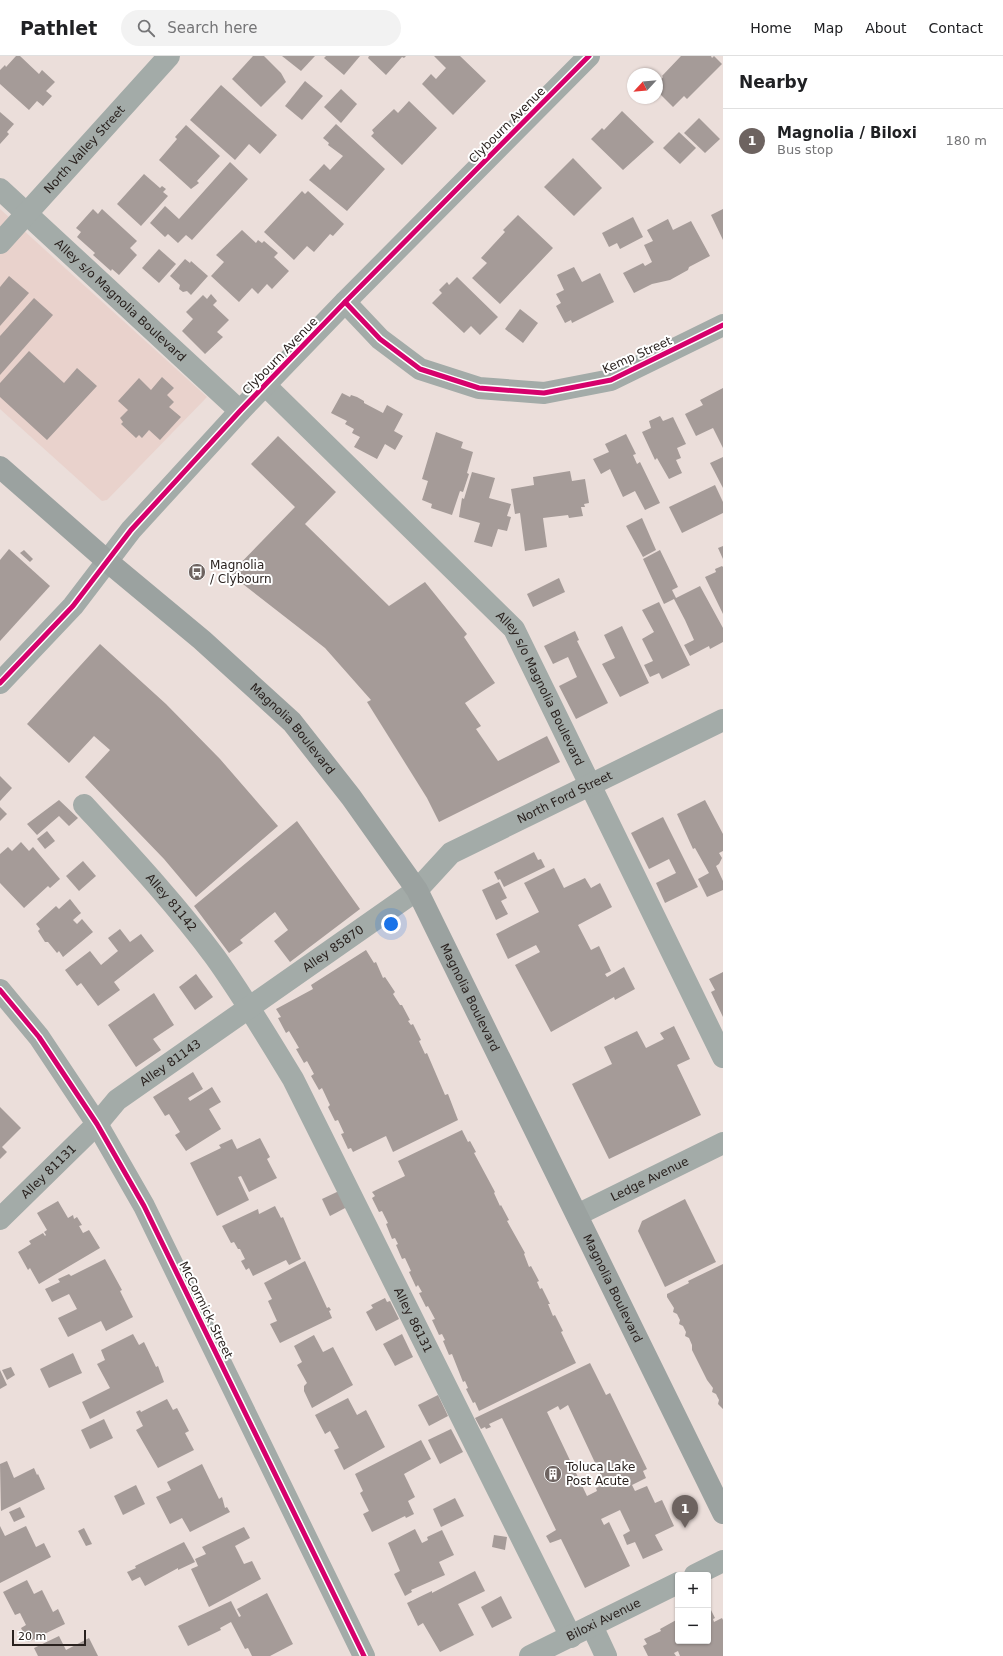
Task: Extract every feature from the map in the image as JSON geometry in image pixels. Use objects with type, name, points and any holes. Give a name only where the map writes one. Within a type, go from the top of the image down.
[{"type":"main road","name":"Magnolia Boulevard","points":[[0,467],[106,561],[202,640],[292,722],[351,797],[417,890],[723,1513]]},
{"type":"street","name":"North Valley Street","points":[[0,243],[169,56]]},
{"type":"street","name":"Clybourn Avenue","points":[[0,683],[73,606],[131,530],[240,411],[345,302],[589,56]]},
{"type":"street","name":"Alley s/o Magnolia Boulevard","points":[[0,189],[240,411]]},
{"type":"street","name":"Kemp Street","points":[[345,302],[380,339],[420,369],[479,388],[544,393],[611,380],[723,325]]},
{"type":"street","name":"Alley s/o Magnolia Boulevard","points":[[265,385],[514,629],[723,1057]]},
{"type":"street","name":"North Ford Street","points":[[417,890],[451,853],[723,720]]},
{"type":"street","name":"Alley 81142","points":[[84,805],[153,880],[214,956],[249,1008]]},
{"type":"street","name":"Alley 85870","points":[[249,1008],[417,890]]},
{"type":"street","name":"McCormick Street","points":[[0,990],[39,1037],[97,1124],[144,1206],[364,1656]]},
{"type":"street","name":"Alley 81143","points":[[97,1124],[118,1100],[249,1008]]},
{"type":"street","name":"Alley 86131","points":[[249,1008],[293,1079],[571,1636]]},
{"type":"street","name":"Alley 81131","points":[[0,1219],[97,1124]]},
{"type":"street","name":"Ledge Avenue","points":[[577,1215],[723,1143]]},
{"type":"street","points":[[701,1572],[723,1561]]},
{"type":"street","name":"Biloxi Avenue","points":[[530,1656],[675,1585]]},
{"type":"street","points":[[592,1626],[606,1656]]},
{"type":"shaded area","points":[[0,209],[207,397],[107,500],[102,501],[0,409]]},
{"type":"building","points":[[16,56],[20,56],[39,74],[42,70],[55,82],[46,91],[52,96],[43,106],[37,101],[29,110],[0,84],[0,70],[5,65],[6,67]]},
{"type":"building","points":[[253,56],[264,56],[281,73],[286,82],[261,107],[232,79]]},
{"type":"building","points":[[282,56],[315,56],[301,71]]},
{"type":"building","points":[[326,56],[360,56],[344,75],[324,58]]},
{"type":"building","points":[[369,56],[406,56],[404,58],[402,57],[386,75],[368,58]]},
{"type":"building","points":[[434,56],[460,56],[486,81],[453,115],[422,84],[431,74],[436,79],[446,68]]},
{"type":"building","points":[[681,56],[711,56],[712,58],[714,56],[722,64],[687,99],[684,96],[673,107],[663,97],[663,75]]},
{"type":"building","points":[[305,81],[323,96],[302,120],[285,106]]},
{"type":"building","points":[[221,85],[277,135],[260,154],[249,144],[235,160],[190,120]]},
{"type":"building","points":[[341,89],[357,104],[341,123],[324,107]]},
{"type":"building","points":[[409,101],[437,128],[402,165],[371,136],[374,133],[372,130],[394,109],[398,113]]},
{"type":"building","points":[[622,111],[654,142],[623,170],[591,139],[602,128],[604,130]]},
{"type":"building","points":[[0,112],[14,124],[7,132],[9,134],[0,144]]},
{"type":"building","points":[[699,118],[720,139],[705,153],[684,133]]},
{"type":"building","points":[[336,124],[385,169],[347,211],[309,180],[324,164],[330,170],[343,156],[328,145],[329,143],[323,138]]},
{"type":"building","points":[[186,125],[220,156],[197,181],[199,183],[191,189],[159,160],[177,139],[175,137]]},
{"type":"building","points":[[679,132],[696,148],[680,164],[663,148]]},
{"type":"building","points":[[573,158],[602,188],[574,216],[544,187]]},
{"type":"building","points":[[230,162],[248,179],[192,240],[186,235],[178,243],[168,234],[165,237],[150,223],[165,206],[179,219]]},
{"type":"building","points":[[144,174],[160,188],[162,186],[166,189],[163,192],[168,196],[141,226],[117,204]]},
{"type":"building","points":[[302,191],[305,194],[308,191],[344,224],[333,236],[330,234],[314,252],[307,246],[294,260],[264,232]]},
{"type":"building","points":[[93,209],[98,214],[102,209],[137,241],[130,248],[137,255],[119,275],[112,269],[111,271],[93,255],[95,253],[77,237],[81,232],[76,228]]},
{"type":"building","points":[[723,209],[723,240],[711,215]]},
{"type":"building","points":[[518,215],[553,248],[500,304],[472,278],[487,263],[481,258],[505,232],[503,230]]},
{"type":"building","points":[[633,217],[643,237],[620,249],[617,243],[609,247],[602,233]]},
{"type":"building","points":[[668,219],[673,230],[691,221],[710,256],[689,267],[688,270],[670,280],[652,284],[634,293],[623,273],[643,263],[645,266],[652,262],[644,245],[653,241],[647,230]]},
{"type":"building","points":[[242,230],[256,243],[258,240],[262,243],[264,241],[278,253],[274,257],[289,271],[272,289],[267,284],[258,294],[252,288],[239,302],[211,276],[224,262],[216,255]]},
{"type":"building","points":[[159,249],[176,264],[159,283],[142,268]]},
{"type":"building","points":[[185,259],[190,263],[191,261],[208,276],[191,295],[187,291],[183,292],[179,289],[180,285],[170,276]]},
{"type":"building","points":[[574,267],[582,282],[600,273],[614,302],[572,323],[571,320],[565,323],[556,306],[561,303],[556,294],[564,290],[557,275]]},
{"type":"building","points":[[9,276],[29,293],[0,326],[0,287]]},
{"type":"building","points":[[457,277],[498,317],[480,335],[471,326],[464,333],[432,303],[442,293],[439,290],[447,282],[449,285]]},
{"type":"building","points":[[211,294],[217,301],[213,305],[229,320],[217,332],[223,337],[205,354],[182,331],[193,319],[186,312],[203,295],[207,299]]},
{"type":"building","points":[[34,298],[53,315],[0,375],[0,336]]},
{"type":"building","points":[[520,309],[538,323],[523,343],[505,329]]},
{"type":"building","points":[[29,351],[64,383],[77,368],[97,386],[47,440],[0,397],[0,383]]},
{"type":"building","points":[[162,377],[174,388],[167,395],[174,402],[169,407],[181,417],[160,440],[149,430],[142,438],[139,435],[136,438],[121,424],[123,422],[120,418],[128,410],[118,401],[139,378],[151,390]]},
{"type":"building","points":[[723,388],[723,448],[713,428],[696,436],[685,414],[703,405],[700,400]]},
{"type":"building","points":[[342,393],[350,397],[351,395],[357,397],[364,401],[364,403],[383,413],[387,405],[403,414],[394,431],[403,436],[395,450],[385,444],[377,459],[354,447],[360,437],[352,433],[354,429],[345,424],[347,421],[331,413]]},
{"type":"building","points":[[660,416],[663,421],[673,417],[686,444],[677,448],[681,458],[676,460],[682,473],[669,479],[657,458],[655,460],[642,432],[651,428],[649,421]]},
{"type":"building","points":[[436,432],[463,442],[461,448],[473,452],[467,473],[469,474],[463,492],[460,491],[452,515],[431,508],[432,504],[422,500],[428,481],[422,479]]},
{"type":"building","points":[[626,434],[636,454],[633,455],[637,464],[640,462],[660,503],[645,510],[635,491],[623,497],[610,469],[601,474],[593,459],[609,452],[605,444]]},
{"type":"building","points":[[278,436],[336,492],[305,524],[389,606],[425,582],[467,634],[464,637],[495,683],[465,703],[481,726],[476,729],[498,761],[547,736],[560,762],[439,822],[427,798],[367,702],[371,700],[325,648],[230,574],[295,507],[251,464]]},
{"type":"building","points":[[723,457],[723,488],[710,463]]},
{"type":"building","points":[[570,471],[572,481],[585,479],[589,503],[584,504],[585,507],[581,507],[583,516],[569,518],[568,515],[543,518],[547,547],[525,551],[520,513],[515,514],[511,489],[534,485],[533,477]]},
{"type":"building","points":[[472,472],[495,478],[489,498],[511,504],[507,516],[511,517],[507,531],[498,529],[492,547],[474,542],[480,523],[459,517],[462,498],[464,499]]},
{"type":"building","points":[[715,485],[723,502],[723,513],[682,533],[669,507]]},
{"type":"building","points":[[642,518],[656,550],[643,557],[626,526]]},
{"type":"building","points":[[723,546],[723,559],[718,548]]},
{"type":"building","points":[[9,549],[50,586],[0,641],[0,560]]},
{"type":"building","points":[[24,550],[33,559],[30,562],[20,553]]},
{"type":"building","points":[[660,550],[678,587],[672,590],[676,598],[700,586],[723,628],[723,642],[710,649],[709,646],[690,656],[684,645],[694,640],[685,620],[674,599],[664,604],[643,559]]},
{"type":"building","points":[[722,566],[723,614],[705,577],[716,572],[715,569]]},
{"type":"building","points":[[559,578],[565,592],[533,607],[527,594]]},
{"type":"building","points":[[659,602],[690,665],[662,679],[659,673],[650,677],[644,665],[653,661],[642,639],[654,632],[642,610]]},
{"type":"building","points":[[622,626],[649,683],[620,697],[602,664],[615,658],[604,635]]},
{"type":"building","points":[[575,631],[579,640],[577,641],[608,703],[576,719],[559,686],[577,677],[568,657],[553,664],[544,646]]},
{"type":"building","points":[[100,644],[166,704],[220,759],[278,826],[196,897],[164,859],[85,777],[110,750],[94,736],[69,763],[27,724]]},
{"type":"building","points":[[0,776],[12,788],[0,801]]},
{"type":"building","points":[[59,800],[78,818],[69,826],[59,816],[37,835],[27,824]]},
{"type":"building","points":[[705,800],[723,834],[723,851],[719,853],[722,858],[716,866],[723,881],[723,890],[707,897],[698,879],[709,873],[695,848],[693,849],[677,814]]},
{"type":"building","points":[[0,807],[7,814],[0,821]]},
{"type":"building","points":[[663,817],[698,887],[665,903],[656,883],[676,873],[669,859],[649,869],[631,833]]},
{"type":"building","points":[[297,821],[360,909],[290,962],[274,941],[288,930],[275,912],[240,940],[243,943],[229,953],[194,906]]},
{"type":"building","points":[[47,831],[55,841],[45,849],[37,839]]},
{"type":"building","points":[[21,842],[29,851],[33,847],[60,879],[50,888],[48,886],[24,908],[0,883],[0,854],[8,847],[12,851]]},
{"type":"building","points":[[534,852],[538,860],[541,859],[545,867],[504,887],[494,872]]},
{"type":"building","points":[[83,861],[96,876],[79,891],[66,876]]},
{"type":"building","points":[[554,868],[564,888],[585,878],[591,888],[600,883],[612,907],[578,925],[591,950],[599,946],[611,971],[605,974],[607,977],[624,967],[635,989],[615,1000],[614,997],[551,1032],[515,965],[540,952],[536,945],[508,959],[496,934],[539,912],[524,883]]},
{"type":"building","points":[[499,882],[507,898],[501,901],[508,914],[496,920],[482,890]]},
{"type":"building","points":[[70,899],[81,913],[73,920],[77,924],[82,919],[93,932],[63,957],[59,951],[57,953],[48,942],[45,942],[38,931],[40,929],[36,924],[56,906],[59,909]]},
{"type":"building","points":[[120,929],[130,942],[141,934],[154,951],[114,982],[120,990],[98,1006],[81,983],[77,986],[65,970],[90,951],[101,965],[118,951],[108,938]]},
{"type":"building","points":[[366,950],[374,963],[376,962],[383,978],[385,977],[395,992],[393,994],[400,1005],[402,1005],[410,1020],[408,1021],[411,1025],[413,1024],[421,1040],[419,1041],[425,1054],[427,1053],[445,1095],[448,1094],[458,1120],[393,1152],[386,1136],[353,1152],[351,1148],[348,1149],[341,1134],[344,1133],[338,1120],[335,1121],[328,1107],[330,1105],[322,1088],[319,1090],[311,1076],[314,1074],[307,1061],[304,1063],[296,1049],[299,1048],[289,1031],[286,1033],[278,1018],[281,1017],[276,1009],[313,989],[311,985]]},
{"type":"building","points":[[723,972],[723,1017],[711,992],[715,990],[709,979]]},
{"type":"building","points":[[196,974],[213,997],[195,1010],[179,987]]},
{"type":"building","points":[[154,993],[174,1025],[153,1039],[161,1050],[136,1067],[108,1025]]},
{"type":"building","points":[[674,1026],[690,1059],[677,1065],[701,1115],[609,1159],[572,1084],[612,1064],[604,1047],[637,1031],[646,1048],[664,1039],[660,1033]]},
{"type":"building","points":[[193,1072],[203,1089],[188,1098],[190,1101],[212,1087],[221,1102],[209,1109],[221,1129],[186,1151],[175,1135],[180,1132],[169,1114],[165,1116],[153,1097]]},
{"type":"building","points":[[0,1107],[21,1128],[2,1147],[7,1152],[0,1159]]},
{"type":"building","points":[[462,1130],[468,1142],[470,1141],[476,1152],[474,1153],[495,1192],[494,1193],[500,1206],[501,1205],[509,1220],[507,1221],[525,1253],[524,1254],[529,1267],[531,1266],[539,1281],[537,1282],[540,1289],[542,1288],[550,1304],[548,1304],[553,1316],[555,1315],[563,1331],[561,1332],[576,1363],[479,1411],[466,1389],[468,1388],[465,1381],[463,1382],[452,1354],[449,1355],[443,1341],[445,1340],[442,1334],[439,1335],[432,1320],[435,1319],[428,1306],[426,1307],[419,1293],[422,1292],[418,1285],[416,1287],[409,1272],[411,1271],[405,1258],[402,1259],[396,1245],[398,1244],[395,1238],[392,1239],[386,1224],[388,1223],[382,1211],[379,1212],[372,1198],[375,1196],[372,1192],[405,1176],[398,1161]]},
{"type":"building","points":[[260,1138],[270,1157],[267,1159],[277,1178],[249,1192],[241,1176],[238,1177],[249,1200],[217,1216],[190,1163],[221,1148],[219,1145],[232,1139],[237,1149]]},
{"type":"building","points":[[339,1191],[347,1207],[330,1216],[322,1199]]},
{"type":"building","points":[[685,1199],[716,1262],[665,1287],[638,1231],[642,1221]]},
{"type":"building","points":[[58,1201],[68,1218],[73,1215],[74,1219],[77,1217],[82,1225],[79,1226],[83,1233],[89,1230],[100,1248],[39,1284],[30,1268],[28,1270],[18,1252],[31,1244],[29,1241],[43,1233],[45,1236],[46,1235],[44,1232],[47,1230],[37,1213]]},
{"type":"building","points":[[275,1206],[281,1218],[283,1217],[301,1259],[289,1265],[286,1260],[253,1276],[249,1268],[246,1270],[241,1261],[245,1259],[240,1249],[238,1249],[234,1242],[231,1243],[222,1226],[258,1209],[259,1214]]},
{"type":"building","points":[[105,1259],[122,1290],[120,1291],[133,1317],[106,1331],[101,1321],[68,1337],[58,1318],[77,1309],[69,1294],[52,1302],[45,1289],[60,1282],[58,1279],[69,1274],[71,1276]]},
{"type":"building","points":[[305,1261],[327,1308],[329,1307],[331,1310],[329,1311],[332,1318],[280,1343],[270,1324],[277,1321],[268,1301],[272,1299],[264,1283]]},
{"type":"building","points":[[723,1264],[723,1409],[718,1404],[719,1400],[716,1394],[712,1392],[713,1388],[707,1380],[692,1350],[692,1345],[689,1338],[685,1336],[686,1332],[683,1326],[679,1324],[680,1320],[677,1314],[673,1312],[674,1308],[667,1297],[667,1294],[689,1283],[688,1281]]},
{"type":"building","points":[[385,1298],[387,1302],[390,1301],[399,1319],[376,1331],[366,1312],[373,1308],[371,1305]]},
{"type":"building","points":[[133,1334],[139,1345],[144,1342],[156,1367],[158,1366],[164,1382],[90,1419],[82,1402],[110,1388],[97,1364],[105,1360],[101,1350]]},
{"type":"building","points":[[402,1334],[413,1357],[395,1366],[383,1344]]},
{"type":"building","points":[[314,1335],[323,1352],[333,1347],[353,1385],[312,1408],[304,1391],[304,1386],[307,1383],[297,1365],[302,1362],[294,1346]]},
{"type":"building","points":[[73,1353],[82,1373],[49,1388],[40,1369]]},
{"type":"building","name":"Toluca Lake Post Acute","points":[[590,1363],[606,1395],[610,1393],[647,1469],[643,1471],[646,1478],[632,1485],[635,1491],[647,1486],[655,1503],[662,1500],[674,1526],[655,1535],[663,1550],[643,1559],[635,1542],[627,1545],[623,1535],[630,1531],[620,1510],[601,1519],[604,1525],[609,1522],[630,1566],[585,1588],[561,1539],[550,1543],[546,1536],[556,1530],[502,1418],[489,1424],[491,1427],[481,1429],[475,1418]],"holes":[[[568,1405],[605,1484],[596,1488],[597,1491],[587,1496],[547,1412],[558,1406],[560,1410]]]},
{"type":"building","points":[[11,1367],[15,1375],[7,1380],[2,1370]]},
{"type":"building","points":[[0,1370],[7,1385],[0,1389]]},
{"type":"building","points":[[438,1395],[448,1416],[429,1426],[418,1405]]},
{"type":"building","points":[[348,1398],[357,1415],[366,1410],[385,1447],[344,1470],[334,1450],[339,1448],[330,1431],[325,1434],[315,1415]]},
{"type":"building","points":[[167,1399],[173,1410],[177,1408],[189,1431],[185,1433],[194,1450],[158,1468],[136,1430],[143,1426],[136,1412],[140,1410],[141,1412]]},
{"type":"building","points":[[104,1419],[113,1438],[90,1449],[81,1430]]},
{"type":"building","points":[[451,1429],[463,1452],[440,1464],[428,1440]]},
{"type":"building","points":[[421,1440],[431,1459],[404,1474],[415,1497],[408,1501],[414,1514],[406,1518],[405,1516],[372,1532],[363,1514],[369,1511],[360,1493],[363,1491],[355,1474]]},
{"type":"building","points":[[7,1461],[14,1478],[34,1468],[45,1489],[1,1511],[0,1464]]},
{"type":"building","points":[[202,1464],[219,1499],[222,1497],[225,1508],[227,1507],[230,1512],[190,1532],[182,1518],[170,1524],[156,1497],[171,1490],[167,1482]]},
{"type":"building","points":[[136,1485],[145,1504],[123,1515],[114,1496]]},
{"type":"building","points":[[455,1498],[464,1516],[441,1527],[433,1509]]},
{"type":"building","points":[[20,1507],[25,1517],[14,1522],[9,1512]]},
{"type":"building","points":[[0,1526],[5,1536],[26,1526],[36,1547],[44,1543],[51,1557],[0,1583]]},
{"type":"building","points":[[244,1527],[250,1538],[235,1546],[244,1564],[252,1561],[261,1579],[209,1607],[191,1569],[198,1566],[195,1559],[206,1554],[202,1547]]},
{"type":"building","points":[[84,1528],[92,1544],[86,1546],[78,1531]]},
{"type":"building","points":[[415,1529],[422,1543],[428,1540],[427,1537],[442,1530],[454,1555],[439,1562],[445,1575],[411,1590],[412,1592],[405,1596],[394,1574],[400,1571],[388,1543]]},
{"type":"building","points":[[494,1535],[507,1537],[505,1550],[492,1547]]},
{"type":"building","points":[[184,1542],[195,1562],[178,1570],[178,1568],[145,1586],[140,1577],[132,1581],[127,1572],[136,1568],[135,1566]]},
{"type":"building","points":[[475,1571],[485,1591],[458,1604],[474,1635],[440,1652],[423,1623],[418,1626],[407,1603],[432,1591],[432,1593]]},
{"type":"building","points":[[27,1580],[34,1594],[42,1590],[53,1612],[58,1609],[65,1624],[28,1642],[21,1628],[26,1625],[20,1613],[15,1615],[3,1592]]},
{"type":"building","points":[[267,1593],[293,1644],[270,1656],[252,1656],[248,1648],[245,1649],[231,1622],[220,1628],[221,1630],[188,1646],[178,1626],[231,1601],[239,1617],[241,1616],[237,1609]]},
{"type":"building","points":[[501,1596],[512,1618],[492,1628],[481,1607]]},
{"type":"building","points":[[711,1610],[715,1618],[713,1619],[714,1622],[722,1618],[723,1620],[723,1656],[680,1656],[678,1651],[674,1653],[676,1656],[648,1656],[643,1646],[647,1644],[644,1639],[661,1631],[660,1629],[675,1621],[675,1644],[711,1644]]},
{"type":"building","points":[[59,1636],[66,1650],[89,1638],[98,1656],[38,1656],[34,1648]]},
{"type":"cycle path","points":[[0,683],[73,606],[131,530],[240,411],[345,302],[589,56]]},
{"type":"cycle path","points":[[345,302],[380,339],[420,369],[479,388],[544,393],[611,380],[723,325]]},
{"type":"cycle path","points":[[0,990],[39,1037],[97,1124],[144,1206],[364,1656]]},
{"type":"place","name":"Magnolia / Clybourn","points":[[197,572]]},
{"type":"place","name":"Toluca Lake Post Acute","points":[[553,1474]]},
{"type":"place","name":"Magnolia / Biloxi","points":[[685,1528]]}]
